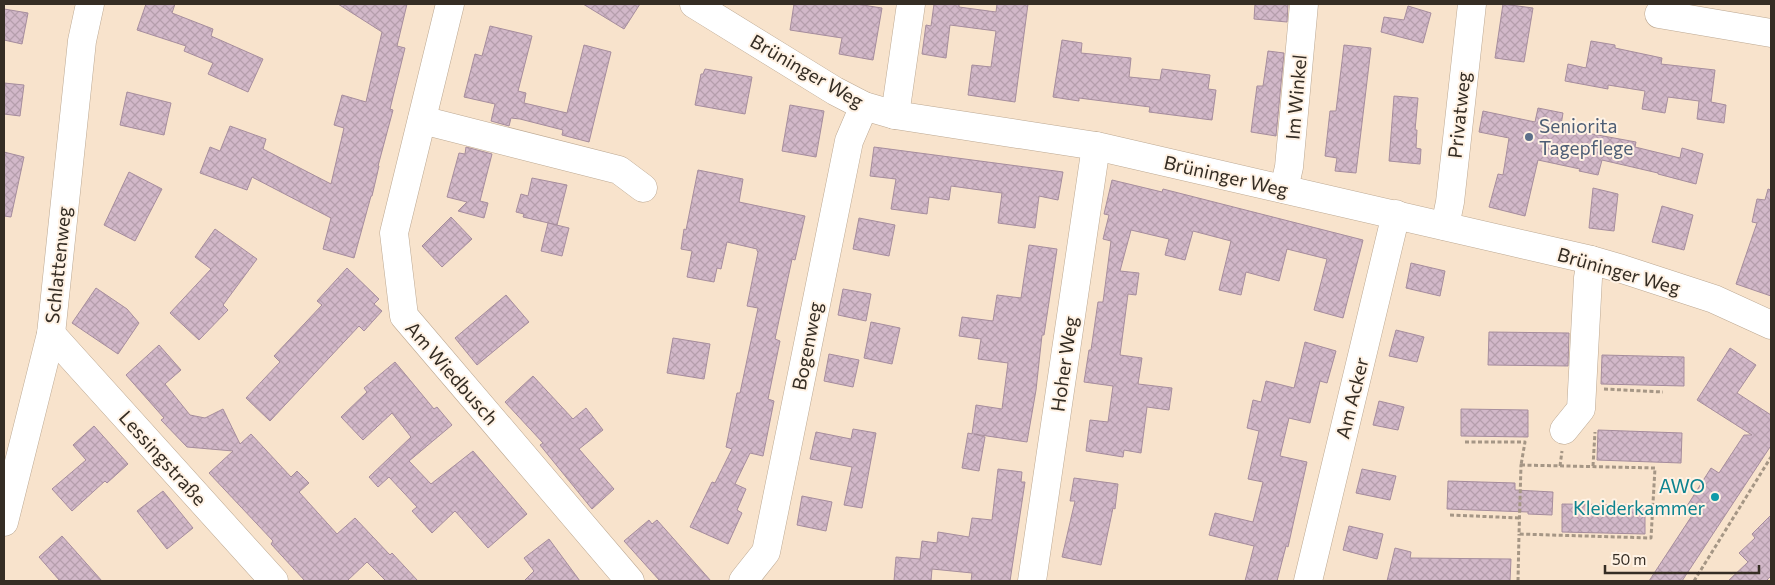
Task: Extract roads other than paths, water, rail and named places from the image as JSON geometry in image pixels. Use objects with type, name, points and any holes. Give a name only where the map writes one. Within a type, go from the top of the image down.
[{"type":"street","name":"Schlattenweg","points":[[4,522],[51,334],[82,41],[90,4]]},
{"type":"street","name":"Am Wiedbusch","points":[[450,4],[394,234],[404,316],[630,581]]},
{"type":"street","name":"Brüninger Weg","points":[[694,4],[835,91],[864,106],[895,115],[1096,146],[1591,260],[1622,268],[1714,299],[1771,325]]},
{"type":"street","points":[[895,115],[911,4]]},
{"type":"street","name":"Im Winkel","points":[[1284,190],[1289,167],[1304,4]]},
{"type":"street","name":"Privatweg","points":[[1445,226],[1450,202],[1472,4]]},
{"type":"street","points":[[1659,14],[1771,33]]},
{"type":"street","name":"Bogenweg","points":[[743,581],[766,552],[848,141],[864,106]]},
{"type":"street","points":[[422,120],[619,170],[643,188]]},
{"type":"street","name":"Hoher Weg","points":[[1032,581],[1096,146]]},
{"type":"street","name":"Am Acker","points":[[1308,581],[1396,214]]},
{"type":"street","points":[[1564,430],[1581,409],[1588,278],[1591,260]]},
{"type":"street","name":"Lessingstraße","points":[[51,334],[274,581]]},
{"type":"place","name":"Seniorita Tagepflege","points":[[1529,137]]},
{"type":"place","name":"AWO Kleiderkammer","points":[[1715,497]]}]
